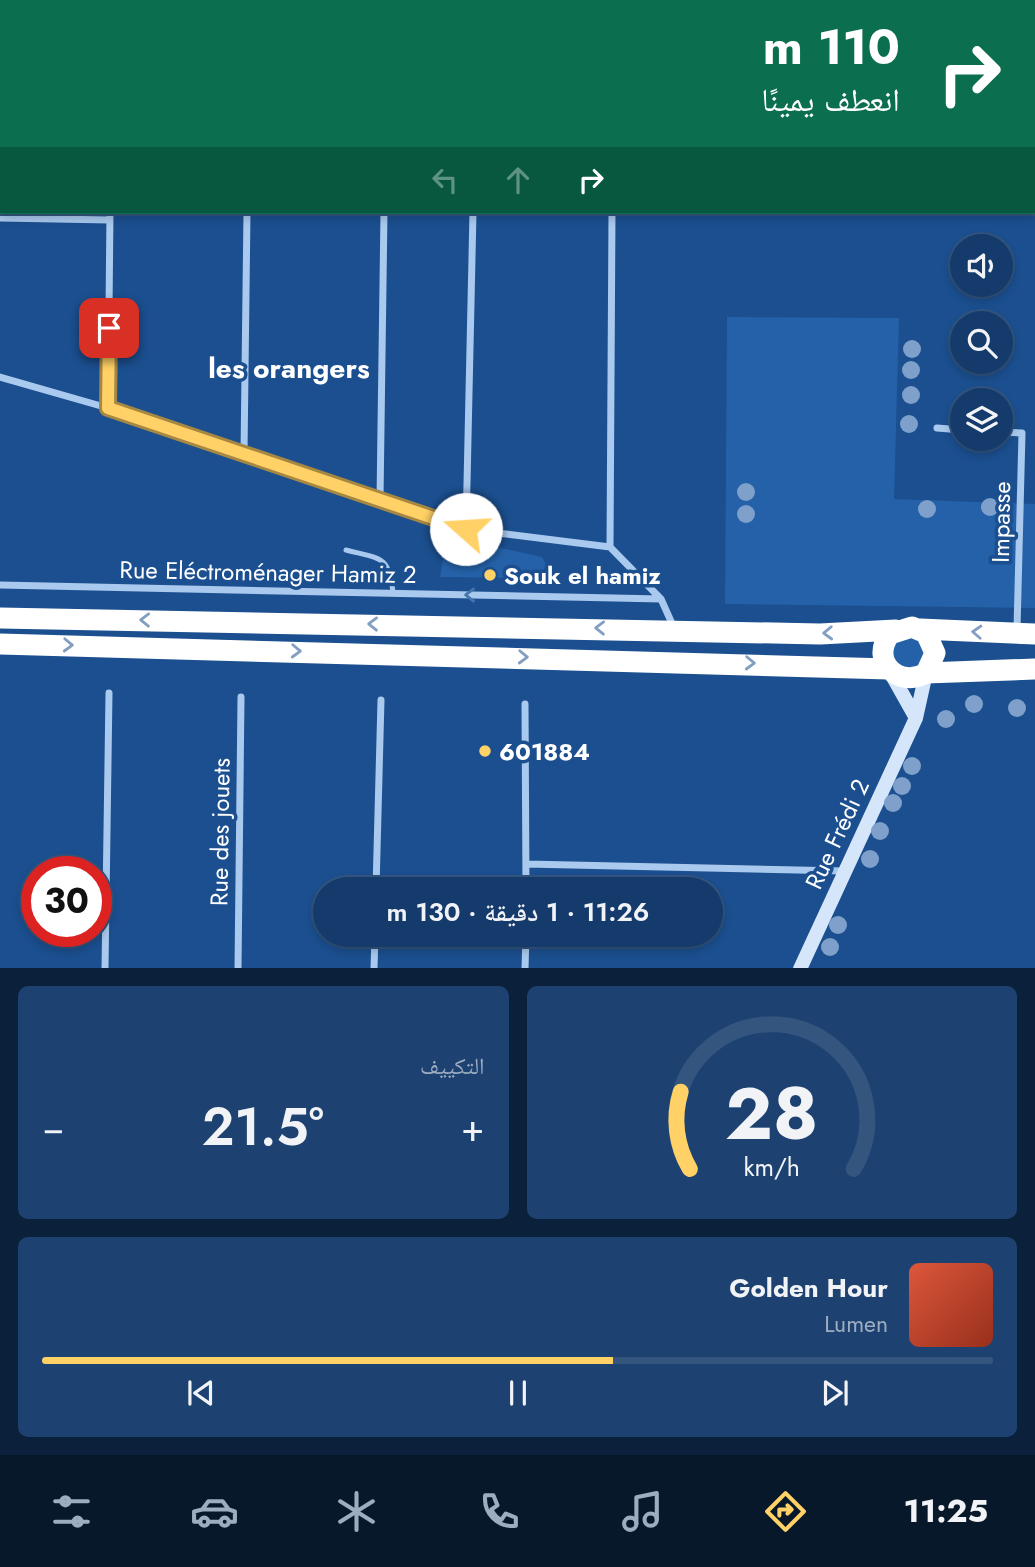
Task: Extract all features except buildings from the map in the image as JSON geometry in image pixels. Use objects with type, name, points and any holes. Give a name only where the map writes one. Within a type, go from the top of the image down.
[{"type":"highway","points":[[0,618],[674,629],[820,634],[896,630],[904,627],[1026,634],[1026,669],[926,673],[919,677],[902,678],[889,670],[0,644]]},
{"type":"highway","points":[[920,629],[931,638],[936,653],[926,673]]},
{"type":"highway","points":[[889,670],[883,648],[885,641],[896,630]]},
{"type":"street","points":[[244,453],[247,214]]},
{"type":"street","points":[[380,500],[384,214]]},
{"type":"street","points":[[466,529],[473,214]]},
{"type":"street","points":[[610,547],[612,214]]},
{"type":"street","points":[[0,218],[110,216],[108,408]]},
{"type":"street","points":[[0,377],[108,408],[466,529],[610,547],[661,599],[674,629]]},
{"type":"street","points":[[937,428],[950,429]]},
{"type":"street","name":"Impasse","points":[[1013,433],[1022,433],[1026,634]]},
{"type":"street","name":"Rue Eléctroménager Hamiz 2","points":[[0,585],[661,599]]},
{"type":"street","points":[[889,670],[916,718]]},
{"type":"street","name":"Rue Frédi 2","points":[[800,968],[916,718],[926,673]]},
{"type":"street","points":[[105,968],[108,693]]},
{"type":"street","name":"Rue des jouets","points":[[238,968],[241,697]]},
{"type":"street","points":[[376,877],[381,700]]},
{"type":"street","points":[[525,704],[526,877]]},
{"type":"street","points":[[526,864],[845,871]]},
{"type":"street","points":[[374,968],[375,947]]},
{"type":"street","points":[[526,947],[526,968]]},
{"type":"lane","points":[[346,550],[385,562],[391,569],[393,593]]},
{"type":"shaded area","points":[[727,317],[899,318],[894,499],[1035,504],[1035,608],[725,604]]},
{"type":"shaded area","points":[[447,536],[542,557],[546,564],[543,572],[533,578],[440,577]]},
{"type":"shaded area","points":[[903,634],[924,642],[924,660],[915,668],[898,667],[890,646]]},
{"type":"place","name":"Souk el hamiz","points":[[490,575]]},
{"type":"place","name":"601884","points":[[485,751]]},
{"type":"district","name":"les orangers","points":[[289,368]]},
{"type":"route","points":[[109,328],[108,408],[466,529]]}]
